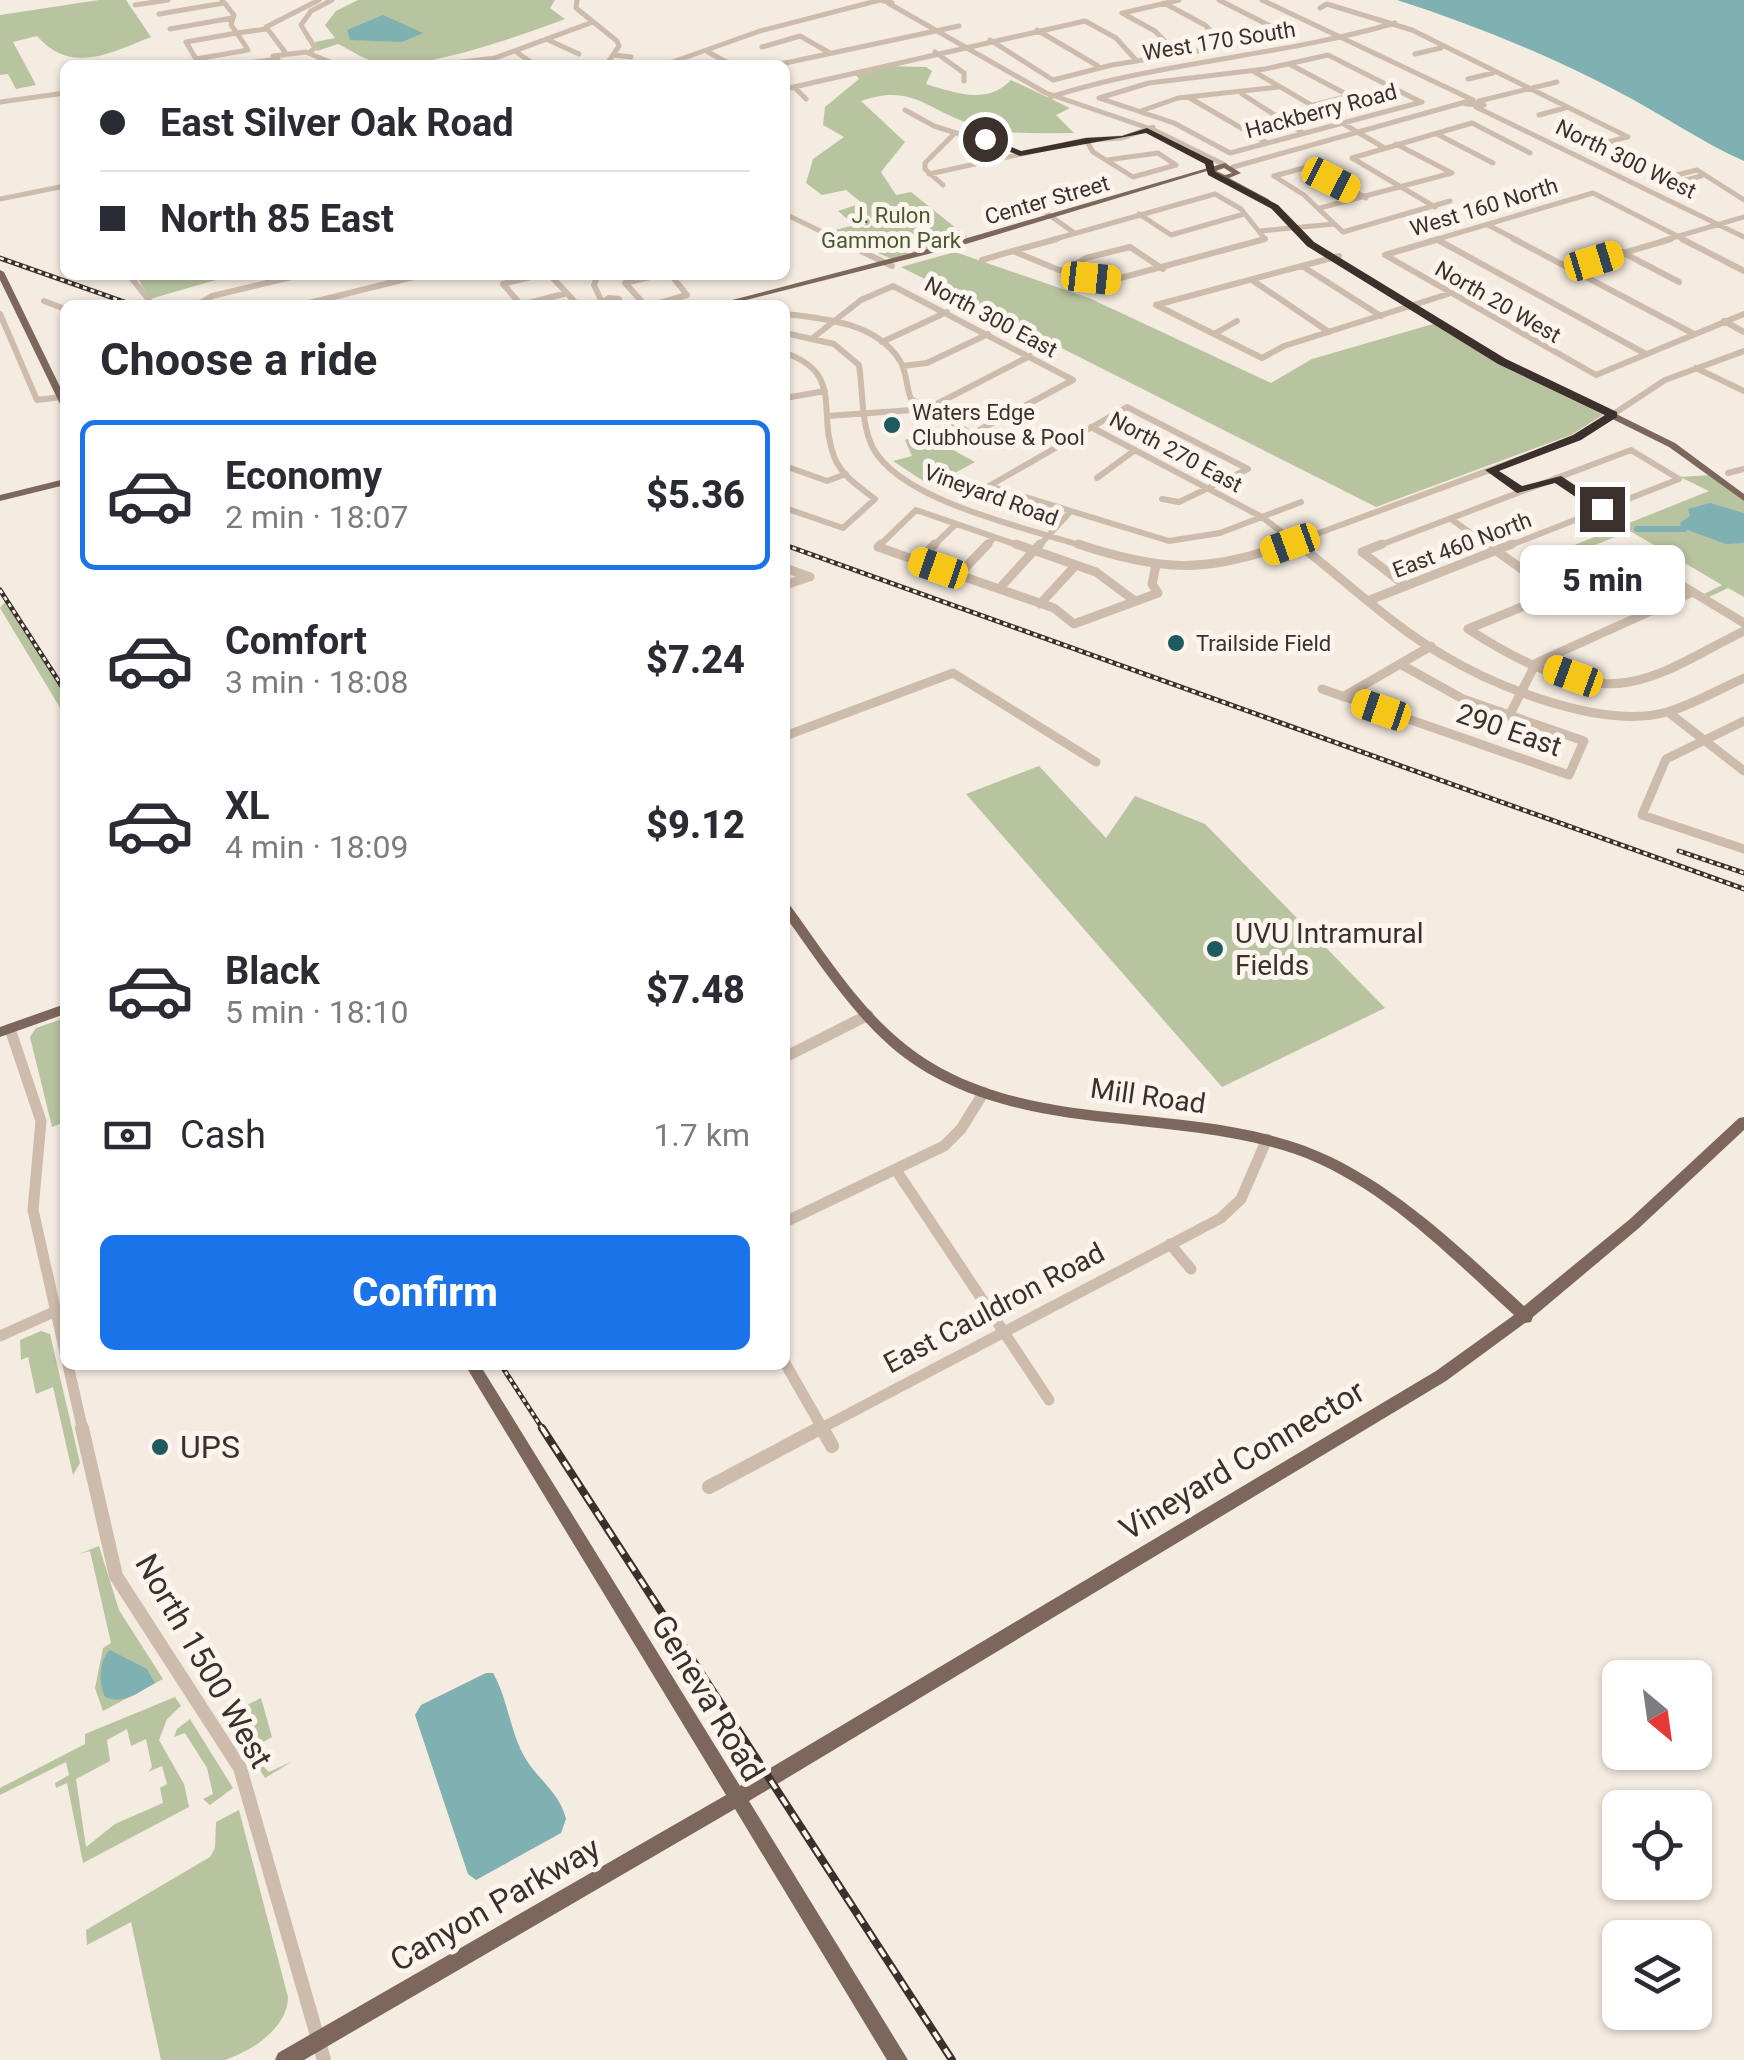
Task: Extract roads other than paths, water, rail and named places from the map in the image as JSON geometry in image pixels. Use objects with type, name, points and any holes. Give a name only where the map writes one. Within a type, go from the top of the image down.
[{"type":"main road","name":"Center Street","points":[[739,300],[890,264],[1212,168],[1234,170]]},
{"type":"main road","points":[[1212,168],[1219,177],[1283,211]]},
{"type":"main road","name":"Center Street","points":[[1050,216],[1219,177],[1234,170]]},
{"type":"main road","points":[[1234,170],[1242,182],[1336,257],[1518,370],[1676,443],[1744,490]]},
{"type":"main road","name":"Center Street","points":[[750,300],[890,264]]},
{"type":"main road","points":[[0,272],[60,395]]},
{"type":"main road","points":[[807,286],[832,276]]},
{"type":"main road","points":[[1615,413],[1672,445],[1744,498]]},
{"type":"main road","points":[[0,498],[60,483]]},
{"type":"main road","name":"Mill Road","points":[[790,914],[868,1015],[907,1052],[997,1098],[1267,1139],[1342,1170],[1381,1194],[1526,1317]]},
{"type":"main road","points":[[5,1031],[60,1011]]},
{"type":"main road","name":"Vineyard Connector","points":[[734,1800],[1441,1376],[1526,1317],[1626,1236],[1744,1122]]},
{"type":"main road","name":"Geneva Road","points":[[475,1370],[734,1800],[898,2060]]},
{"type":"main road","name":"Canyon Parkway","points":[[285,2060],[321,2050],[734,1800]]},
{"type":"street","points":[[154,6],[168,0]]},
{"type":"street","points":[[135,5],[223,1],[236,32],[248,50],[196,59],[186,42],[236,32],[266,28],[273,20],[319,0]]},
{"type":"street","points":[[310,49],[301,25],[312,11],[332,0]]},
{"type":"street","points":[[577,0],[576,8],[617,41],[613,60]]},
{"type":"street","points":[[828,0],[845,10]]},
{"type":"street","points":[[1179,0],[1122,13],[1155,31],[1198,76]]},
{"type":"street","points":[[990,40],[1054,80],[1135,59],[1228,49],[1291,36],[1219,0]]},
{"type":"street","points":[[1262,0],[1475,104]]},
{"type":"street","points":[[681,60],[760,31],[892,2],[1051,96],[1148,129],[1234,170],[1558,82]]},
{"type":"street","points":[[1164,4],[1204,25],[1228,49]]},
{"type":"street","points":[[1320,8],[1327,4],[1394,23],[1628,137],[1601,144]]},
{"type":"street","points":[[154,6],[172,31],[232,18]]},
{"type":"street","points":[[1258,19],[1286,12]]},
{"type":"street","points":[[790,89],[964,45],[1084,20],[1116,38],[1135,59]]},
{"type":"street","points":[[488,60],[594,22]]},
{"type":"street","name":"West 170 South","points":[[1051,96],[1124,74],[1274,54],[1394,23]]},
{"type":"street","points":[[790,62],[958,26]]},
{"type":"street","points":[[266,28],[281,54]]},
{"type":"street","points":[[1036,30],[1098,66]]},
{"type":"street","points":[[782,60],[762,47],[800,36],[830,54]]},
{"type":"street","points":[[544,39],[579,54]]},
{"type":"street","points":[[1416,54],[1441,48]]},
{"type":"street","points":[[257,60],[310,49],[329,60]]},
{"type":"street","points":[[514,51],[528,60]]},
{"type":"street","points":[[708,52],[723,60]]},
{"type":"street","points":[[935,52],[964,74],[964,81]]},
{"type":"street","points":[[614,55],[631,56]]},
{"type":"street","points":[[222,56],[225,60]]},
{"type":"street","points":[[1167,121],[1099,98],[1137,85],[1253,71],[1328,56],[1374,78],[1406,70]]},
{"type":"street","points":[[1290,65],[1350,96],[1310,106]]},
{"type":"street","points":[[1253,71],[1383,148]]},
{"type":"street","points":[[1468,79],[1494,73]]},
{"type":"street","name":"Hackberry Road","points":[[1167,121],[1230,153],[1422,102],[1374,78]]},
{"type":"street","points":[[794,88],[806,99]]},
{"type":"street","points":[[1141,112],[1188,97],[1278,88]]},
{"type":"street","points":[[0,102],[60,94]]},
{"type":"street","points":[[1242,94],[1303,133]]},
{"type":"street","points":[[1188,97],[1268,143]]},
{"type":"street","name":"North 300 West","points":[[1475,104],[1744,237]]},
{"type":"street","points":[[1540,115],[1566,108]]},
{"type":"street","points":[[905,110],[953,135],[985,139],[1020,154]]},
{"type":"street","points":[[929,174],[1086,140],[1122,138],[1167,121]]},
{"type":"street","points":[[1435,207],[1352,158],[1472,123],[1530,153]]},
{"type":"street","points":[[1148,129],[1212,168]]},
{"type":"street","points":[[1436,133],[1494,163]]},
{"type":"street","points":[[944,185],[929,174],[926,163],[953,135]]},
{"type":"street","points":[[1516,146],[1544,138]]},
{"type":"street","points":[[1086,140],[1106,160],[1133,177],[1176,165],[1158,153],[1106,160]]},
{"type":"street","points":[[1320,208],[1452,174],[1396,144]]},
{"type":"street","points":[[1366,198],[1312,166],[1274,176],[1320,208],[1342,232],[1450,202]]},
{"type":"street","points":[[1700,176],[1702,172],[1690,169],[1664,178],[1675,183],[1700,176],[1744,200]]},
{"type":"street","points":[[0,199],[60,187]]},
{"type":"street","name":"West 160 North","points":[[1386,255],[1593,193],[1676,236]]},
{"type":"street","points":[[982,260],[1014,250],[1073,232],[1215,194],[1244,214],[1264,240],[1113,280],[1064,271],[1014,250]]},
{"type":"street","points":[[1139,214],[1172,235],[1244,214]]},
{"type":"street","points":[[790,216],[890,264]]},
{"type":"street","points":[[1050,216],[1073,232]]},
{"type":"street","points":[[1569,270],[1744,218]]},
{"type":"street","points":[[1260,231],[1334,224]]},
{"type":"street","points":[[1488,225],[1694,334]]},
{"type":"street","points":[[1676,236],[1744,271]]},
{"type":"street","points":[[1438,240],[1644,353],[1744,314]]},
{"type":"street","points":[[1064,271],[1086,258],[1130,247],[1163,269]]},
{"type":"street","points":[[1622,252],[1679,282]]},
{"type":"street","name":"North 20 West","points":[[1386,255],[1448,294],[1596,375],[1644,353]]},
{"type":"street","points":[[1336,257],[1156,305],[1262,358],[1448,294]]},
{"type":"street","points":[[1302,266],[1381,316]]},
{"type":"street","points":[[131,280],[146,300]]},
{"type":"street","points":[[205,300],[279,280]]},
{"type":"street","points":[[321,300],[401,280]]},
{"type":"street","points":[[512,280],[503,284],[517,300]]},
{"type":"street","points":[[555,280],[573,300]]},
{"type":"street","points":[[639,280],[624,284],[642,300]]},
{"type":"street","points":[[668,300],[688,292],[676,280]]},
{"type":"street","points":[[1252,280],[1330,332]]},
{"type":"street","name":"North 300 East","points":[[834,321],[862,300],[893,286],[1073,380],[972,434],[927,409]]},
{"type":"street","points":[[540,300],[567,293]]},
{"type":"street","points":[[624,300],[637,296]]},
{"type":"street","points":[[684,296],[688,300]]},
{"type":"street","points":[[44,301],[60,307]]},
{"type":"street","points":[[882,342],[947,312]]},
{"type":"street","points":[[0,314],[37,400],[60,401]]},
{"type":"street","points":[[790,315],[834,321],[882,342],[902,366],[908,393],[927,409]]},
{"type":"street","points":[[814,336],[834,321]]},
{"type":"street","points":[[1724,321],[1744,332]]},
{"type":"street","points":[[1214,334],[1236,322]]},
{"type":"street","name":"Vineyard Road","points":[[790,334],[814,336],[849,354],[859,365],[870,443],[879,458],[906,481],[952,503],[1048,536],[1156,565],[1218,566],[1295,542],[1577,438],[1666,380],[1744,351]]},
{"type":"street","points":[[902,366],[927,363],[988,334]]},
{"type":"street","points":[[790,354],[815,364],[825,391],[832,450],[846,474],[875,498],[843,528],[790,510]]},
{"type":"street","points":[[828,416],[927,409],[1030,356]]},
{"type":"street","points":[[1696,368],[1744,391]]},
{"type":"street","points":[[790,397],[825,391]]},
{"type":"street","points":[[1162,498],[1179,502],[1248,469],[1127,407],[989,486],[1169,541],[1220,533],[1301,502]]},
{"type":"street","name":"North 270 East","points":[[1091,427],[1262,517],[1431,646],[1521,691],[1582,710],[1634,717],[1668,712],[1744,678]]},
{"type":"street","points":[[1096,478],[1136,450]]},
{"type":"street","name":"East 460 North","points":[[1370,600],[1679,479],[1631,450],[1556,478]]},
{"type":"street","points":[[790,468],[827,481],[846,474]]},
{"type":"street","points":[[1728,473],[1744,469]]},
{"type":"street","points":[[1490,470],[1521,491]]},
{"type":"street","points":[[1406,586],[1362,552],[1556,478],[1602,509]]},
{"type":"street","points":[[1135,601],[1110,579],[916,510],[878,547],[1040,604],[1074,624],[1158,593],[1152,584],[1156,565]]},
{"type":"street","points":[[999,589],[1070,512]]},
{"type":"street","points":[[1450,519],[1555,592]]},
{"type":"street","points":[[918,561],[956,524]]},
{"type":"street","points":[[958,575],[994,538]]},
{"type":"street","points":[[1744,622],[1638,560],[1468,629],[1496,648],[1605,682],[1632,682],[1744,631]]},
{"type":"street","points":[[1040,604],[1076,565]]},
{"type":"street","points":[[790,570],[810,576],[790,583]]},
{"type":"street","points":[[1400,664],[1463,699],[1509,716],[1536,663],[1693,592]]},
{"type":"street","points":[[1344,697],[1431,646]]},
{"type":"street","points":[[790,734],[953,673],[1096,762]]},
{"type":"street","name":"290 East","points":[[1322,689],[1569,774],[1584,741],[1509,716]]},
{"type":"street","points":[[1668,712],[1744,771]]},
{"type":"street","points":[[1744,722],[1666,759],[1642,815],[1744,849]]},
{"type":"street","points":[[790,1054],[868,1015]]},
{"type":"street","points":[[5,1031],[41,1122],[33,1210],[60,1329]]},
{"type":"street","points":[[790,1220],[944,1146],[961,1130],[984,1092]]},
{"type":"street","name":"East Cauldron Road","points":[[709,1486],[1221,1218],[1241,1198],[1267,1139]]},
{"type":"street","points":[[896,1170],[1049,1400]]},
{"type":"street","points":[[1170,1244],[1191,1269]]},
{"type":"street","points":[[0,1336],[56,1311]]},
{"type":"street","name":"North 1500 West","points":[[69,1370],[116,1576],[240,1768],[321,2050]]},
{"type":"street","points":[[789,1370],[832,1446]]},
{"type":"water","points":[[1397,0],[1744,0],[1744,161],[1563,65]]},
{"type":"water","points":[[383,15],[423,33],[402,42],[350,40],[347,30]]},
{"type":"water","points":[[1710,503],[1744,513],[1744,543],[1726,544],[1682,528],[1680,523],[1690,516],[1688,509]]},
{"type":"water","points":[[110,1650],[147,1669],[155,1683],[125,1698],[105,1697],[101,1672]]},
{"type":"water","points":[[493,1673],[498,1684],[521,1751],[555,1795],[566,1819],[561,1833],[476,1880],[468,1874],[415,1715],[421,1705]]},
{"type":"waterway","points":[[1637,529],[1684,529]]},
{"type":"railway","points":[[0,258],[60,279]]},
{"type":"railway","points":[[62,280],[119,300]]},
{"type":"railway","points":[[790,547],[1744,889]]},
{"type":"railway","points":[[0,590],[60,683]]},
{"type":"railway","points":[[1679,851],[1744,873]]},
{"type":"railway","points":[[504,1370],[544,1431]]},
{"type":"railway","points":[[542,1428],[952,2060]]},
{"type":"place","name":"Waters Edge Clubhouse & Pool","points":[[892,425]]},
{"type":"place","name":"Trailside Field","points":[[1176,643]]},
{"type":"place","name":"UVU Intramural Fields","points":[[1215,949]]},
{"type":"place","name":"UPS","points":[[160,1447]]},
{"type":"park label","name":"J. Rulon Gammon Park","points":[[891,228]]}]
